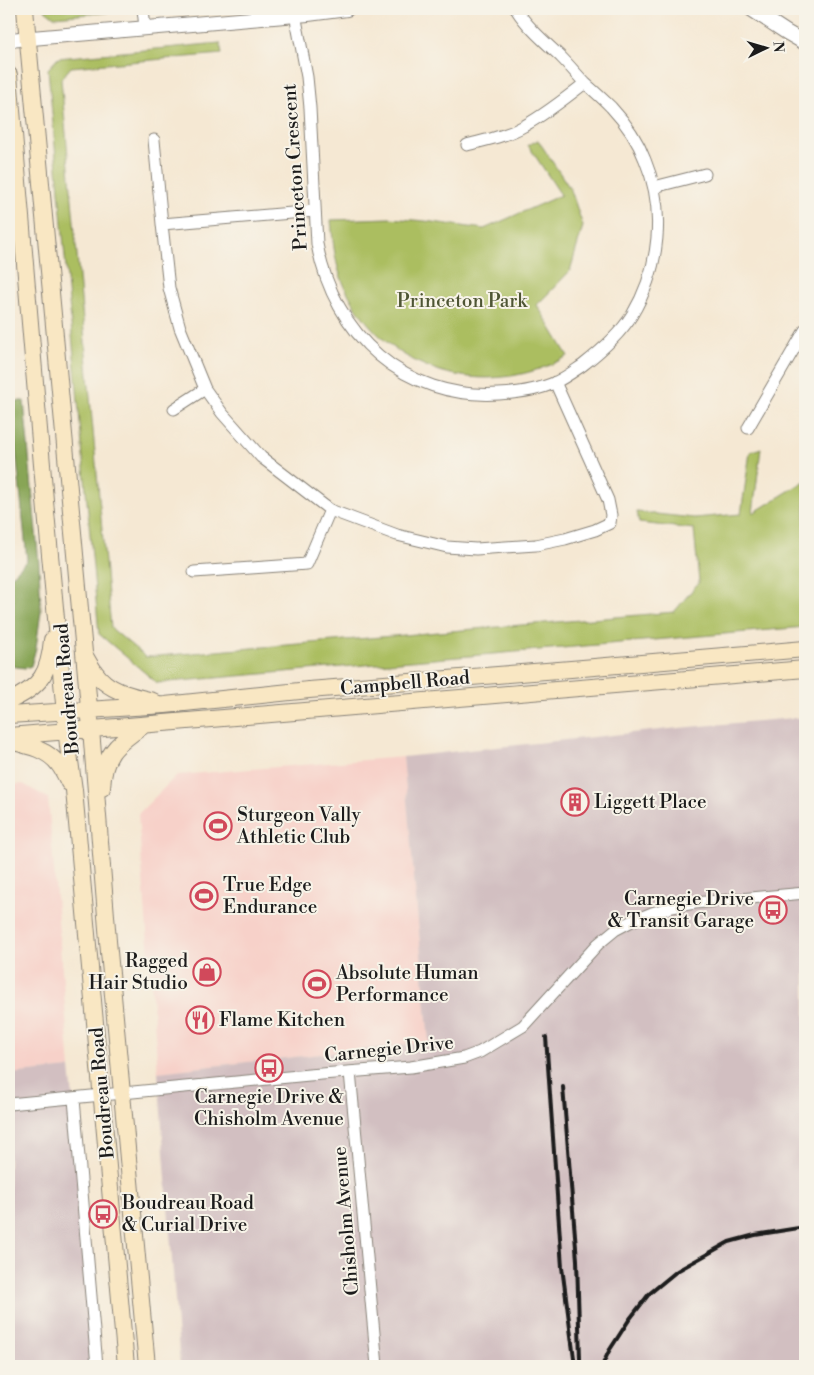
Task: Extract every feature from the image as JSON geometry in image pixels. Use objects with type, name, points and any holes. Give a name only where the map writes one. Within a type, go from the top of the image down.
[{"type":"main road","name":"Boudreau Road","points":[[25,9],[147,1366]]},
{"type":"main road","name":"Boudreau Road","points":[[9,74],[55,610],[74,790],[126,1366]]},
{"type":"main road","points":[[9,700],[27,691],[38,682],[46,671],[51,655],[55,610]]},
{"type":"main road","name":"Campbell Road","points":[[9,715],[165,704],[309,690],[805,649]]},
{"type":"main road","points":[[84,654],[102,682],[132,695],[165,704]]},
{"type":"main road","name":"Campbell Road","points":[[9,736],[805,668]]},
{"type":"main road","points":[[100,840],[103,774],[108,761],[114,749],[145,725]]},
{"type":"main road","points":[[9,741],[27,745],[49,754],[59,764],[74,790]]},
{"type":"street","points":[[143,9],[145,28]]},
{"type":"street","points":[[9,40],[347,9]]},
{"type":"street","name":"Princeton Crescent","points":[[295,14],[307,77],[310,108],[317,244],[320,262],[332,296],[341,312],[363,341],[391,365],[438,388],[454,392],[489,395],[523,391],[556,382],[602,349],[615,336],[632,315],[649,277],[656,249],[658,221],[654,187],[645,160],[632,134],[612,108],[541,40],[516,9]]},
{"type":"street","points":[[751,9],[805,43]]},
{"type":"street","points":[[467,145],[494,138],[523,127],[568,97],[585,83]]},
{"type":"street","points":[[154,140],[169,288],[180,328],[205,389],[222,413],[262,457],[330,510],[397,535],[447,547],[476,549],[536,545],[565,539],[595,530],[610,523],[611,515],[608,500],[556,382]]},
{"type":"street","points":[[654,187],[704,174]]},
{"type":"street","points":[[162,224],[315,211]]},
{"type":"street","points":[[748,428],[805,330]]},
{"type":"street","points":[[174,409],[205,389]]},
{"type":"street","points":[[194,572],[307,564],[330,510]]},
{"type":"street","name":"Carnegie Drive","points":[[9,1104],[350,1072],[464,1058],[480,1052],[523,1026],[598,944],[615,930],[652,913],[672,907],[805,893]]},
{"type":"street","name":"Chisholm Avenue","points":[[350,1072],[377,1366]]},
{"type":"street","name":"Boudreau Road","points":[[74,1099],[98,1366]]},
{"type":"shaded area","points":[[805,717],[805,1366],[180,1366],[158,1072],[429,1042],[403,757],[679,728]]},
{"type":"shaded area","points":[[403,757],[429,1042],[158,1072],[138,814],[177,775]]},
{"type":"shaded area","points":[[23,784],[48,798],[70,1068],[9,1074],[9,785]]},
{"type":"shaded area","points":[[70,1068],[99,1366],[9,1366],[9,1074]]},
{"type":"green space","points":[[44,9],[115,9],[112,12],[54,17]]},
{"type":"green space","points":[[220,43],[222,54],[71,67],[61,79],[111,628],[146,657],[674,612],[699,582],[694,529],[639,523],[637,512],[694,518],[741,514],[750,452],[761,448],[753,513],[805,481],[805,627],[157,683],[99,634],[48,69],[58,58]]},
{"type":"green space","name":"Princeton Park","points":[[538,140],[571,190],[583,226],[570,271],[537,305],[568,356],[537,370],[505,377],[472,377],[441,371],[412,359],[385,341],[363,317],[345,287],[337,263],[331,220],[390,218],[484,229],[561,195],[528,145]]},
{"type":"green space","points":[[11,401],[24,401],[39,564],[41,611],[36,648],[31,666],[25,668],[9,666],[9,579],[27,560]]},
{"type":"railway","points":[[546,1037],[562,1267],[575,1366]]},
{"type":"railway","points":[[563,1087],[577,1260],[580,1359]]},
{"type":"railway","points":[[602,1366],[609,1351],[629,1320],[649,1294],[677,1271],[729,1242],[755,1235],[805,1227]]},
{"type":"place","name":"Liggett Place","points":[[575,802]]},
{"type":"place","name":"Sturgeon Vally Athletic Club","points":[[218,826]]},
{"type":"place","name":"True Edge Endurance","points":[[204,896]]},
{"type":"place","name":"Carnegie Drive & Transit Garage","points":[[773,910]]},
{"type":"place","name":"Ragged Hair Studio","points":[[207,972]]},
{"type":"place","name":"Absolute Human Performance","points":[[317,984]]},
{"type":"place","name":"Flame Kitchen","points":[[200,1020]]},
{"type":"place","name":"Carnegie Drive & Chisholm Avenue","points":[[269,1068]]},
{"type":"place","name":"Boudreau Road & Curial Drive","points":[[103,1214]]}]
